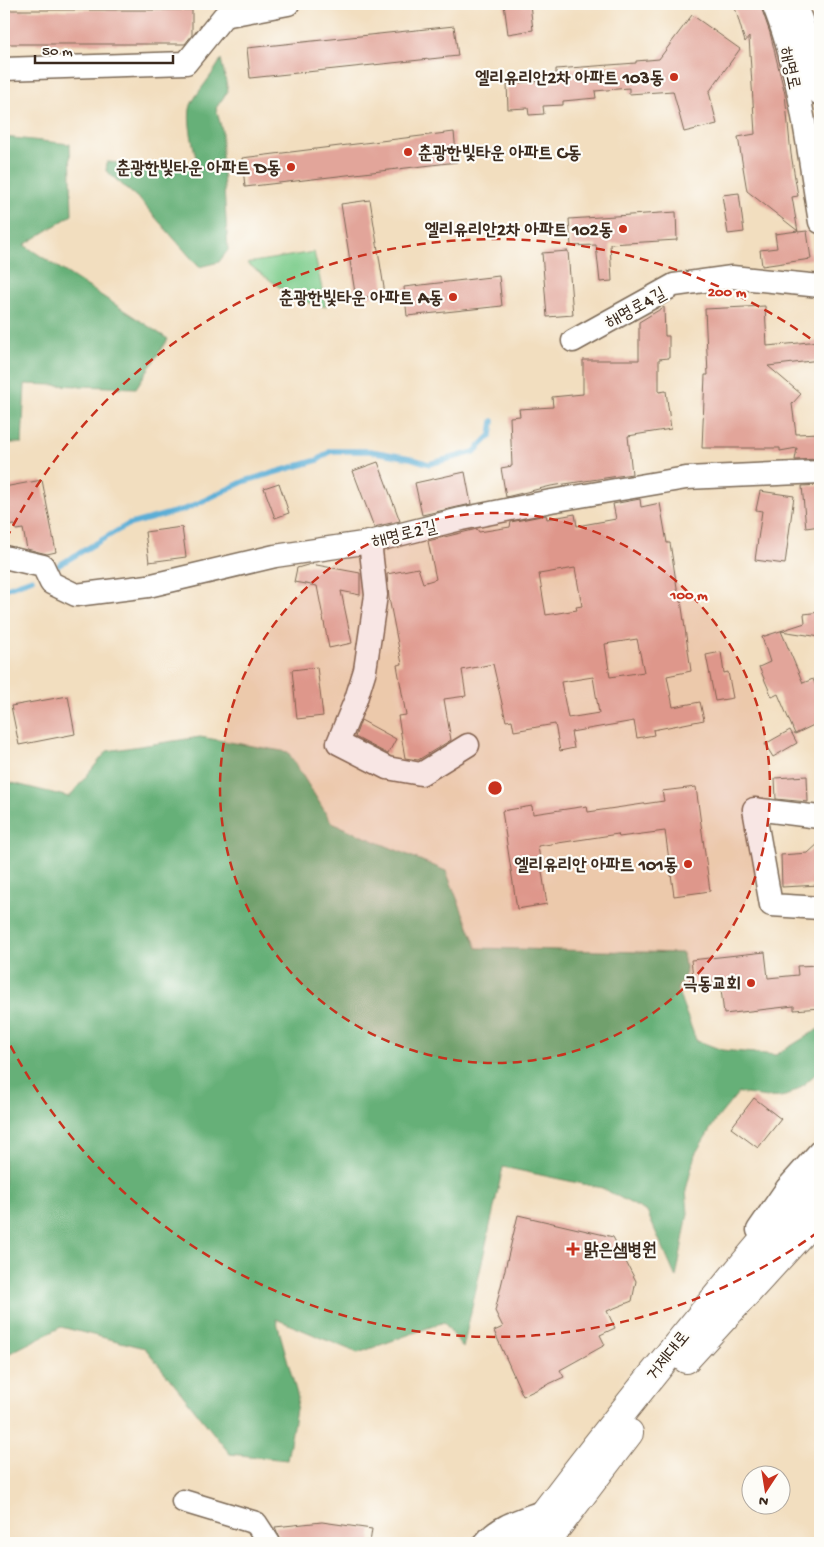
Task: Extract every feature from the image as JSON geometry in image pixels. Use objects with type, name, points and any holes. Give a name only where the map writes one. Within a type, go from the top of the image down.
[{"type":"main road","name":"거제대로","points":[[522,1543],[712,1300],[820,1174]]},
{"type":"main road","name":"거제대로","points":[[546,1543],[678,1368],[820,1213]]},
{"type":"street","points":[[4,69],[186,64],[224,16],[288,4]]},
{"type":"street","name":"해명로","points":[[773,4],[781,24],[794,79],[820,222]]},
{"type":"street","name":"해명로","points":[[795,4],[805,31],[820,94]]},
{"type":"street","name":"해명로4길","points":[[573,341],[674,285],[732,277],[820,286]]},
{"type":"street","name":"해명로2길","points":[[4,556],[43,566],[50,583],[76,595],[148,586],[275,556],[370,542],[461,518],[686,478],[820,472]]},
{"type":"street","points":[[370,542],[376,595],[365,670],[356,699],[338,743],[387,768],[421,774],[468,745]]},
{"type":"street","points":[[819,817],[754,809],[771,905],[820,908]]},
{"type":"street","points":[[712,1300],[788,1188],[820,1150]]},
{"type":"street","points":[[183,1501],[256,1522],[269,1543]]},
{"type":"street","points":[[485,1543],[490,1537],[510,1524],[546,1510]]},
{"type":"green space","points":[[221,59],[228,91],[216,108],[222,130],[228,250],[219,262],[199,267],[140,200],[106,171],[107,162],[153,168],[176,168],[197,162],[189,118],[191,105]]},
{"type":"green space","points":[[4,137],[70,144],[72,215],[24,245],[168,339],[136,388],[25,384],[22,443],[4,443]]},
{"type":"green space","points":[[314,252],[326,307],[297,300],[247,263]]},
{"type":"green space","points":[[200,737],[288,752],[332,823],[446,871],[477,948],[683,953],[686,973],[677,989],[696,1040],[722,1050],[776,1055],[820,1028],[820,1070],[798,1089],[783,1096],[766,1097],[738,1093],[716,1120],[695,1154],[686,1190],[688,1213],[676,1278],[647,1212],[602,1188],[503,1167],[463,1348],[444,1322],[358,1353],[276,1319],[298,1398],[287,1460],[230,1454],[145,1348],[61,1327],[4,1356],[4,781],[69,797],[107,751]]},
{"type":"building","points":[[504,4],[530,4],[533,30],[508,34]]},
{"type":"building","points":[[734,4],[760,4],[770,33],[785,94],[791,154],[798,196],[792,197],[798,231],[747,191],[738,137],[755,134],[749,37],[745,42]]},
{"type":"building","points":[[4,10],[192,10],[192,35],[185,44],[4,44]]},
{"type":"building","name":"엘리유리안2차 아파트 103동","points":[[692,15],[740,49],[709,92],[717,124],[684,132],[673,91],[629,94],[629,88],[595,91],[596,98],[563,101],[563,105],[543,106],[544,114],[529,115],[528,108],[508,109],[507,84],[556,80],[556,69],[636,63],[636,61],[659,59]]},
{"type":"building","points":[[454,26],[458,56],[250,78],[247,48]]},
{"type":"building","points":[[454,132],[457,162],[245,187],[242,158]]},
{"type":"building","points":[[739,193],[744,232],[728,234],[722,195]]},
{"type":"building","points":[[370,200],[385,294],[356,299],[341,204]]},
{"type":"building","name":"엘리유리안2차 아파트 102동","points":[[676,212],[677,240],[610,244],[612,281],[600,282],[596,245],[571,246],[569,219]]},
{"type":"building","points":[[807,231],[811,259],[762,266],[760,250],[777,248],[775,234]]},
{"type":"building","points":[[568,251],[573,315],[547,317],[542,253]]},
{"type":"building","name":"춘광한빛타운 아파트 A동","points":[[499,276],[502,306],[407,316],[404,287]]},
{"type":"building","points":[[765,306],[767,346],[820,341],[820,360],[768,366],[801,394],[792,404],[796,434],[820,433],[820,459],[795,460],[797,448],[780,451],[780,448],[702,448],[705,375],[708,375],[705,309]]},
{"type":"building","points":[[664,307],[665,336],[669,336],[669,358],[659,359],[659,392],[666,391],[671,429],[628,436],[632,474],[551,486],[506,497],[501,468],[512,466],[510,417],[520,416],[519,409],[553,407],[552,397],[583,394],[583,360],[639,360],[639,322]]},
{"type":"building","points":[[378,462],[400,521],[374,527],[353,471]]},
{"type":"building","points":[[465,472],[471,504],[422,515],[415,483]]},
{"type":"building","points":[[42,480],[56,552],[47,554],[27,549],[23,529],[16,530],[15,525],[4,526],[4,487]]},
{"type":"building","points":[[279,483],[289,513],[275,518],[264,488]]},
{"type":"building","points":[[820,485],[820,526],[806,528],[802,486]]},
{"type":"building","points":[[760,491],[794,496],[785,564],[755,560],[762,511],[756,510]]},
{"type":"building","points":[[640,499],[641,507],[660,503],[667,543],[670,543],[678,594],[680,593],[691,671],[667,676],[673,707],[700,702],[704,720],[653,730],[654,735],[637,738],[634,721],[571,732],[574,748],[560,751],[555,724],[514,731],[512,720],[506,721],[493,664],[462,670],[466,696],[444,699],[451,740],[418,760],[405,758],[398,716],[406,715],[397,665],[402,664],[389,598],[387,574],[418,568],[423,583],[436,579],[428,541],[477,529],[479,532],[510,527],[511,522],[546,515],[547,519],[575,514],[577,526],[616,519],[613,504]],"holes":[[[575,568],[582,606],[576,607],[577,610],[546,615],[539,574]],[[637,639],[644,672],[610,677],[605,644]],[[593,677],[599,713],[568,718],[561,682]]]},
{"type":"building","points":[[182,527],[186,557],[149,562],[145,532]]},
{"type":"building","points":[[311,564],[360,573],[360,595],[341,591],[352,643],[329,648],[317,586],[294,582],[297,568]]},
{"type":"building","points":[[820,612],[820,637],[781,631],[803,683],[813,679],[820,696],[816,700],[820,709],[820,722],[795,734],[778,694],[772,697],[759,667],[770,662],[762,637],[805,623],[804,614]]},
{"type":"building","points":[[721,652],[724,673],[728,672],[733,698],[715,701],[706,655]]},
{"type":"building","points":[[317,667],[323,716],[297,719],[292,670]]},
{"type":"building","points":[[68,696],[75,734],[19,745],[11,706]]},
{"type":"building","points":[[361,720],[396,739],[388,754],[355,737]]},
{"type":"building","points":[[790,730],[797,743],[773,757],[765,744]]},
{"type":"building","points":[[807,776],[808,802],[776,799],[775,778]]},
{"type":"building","points":[[696,787],[710,891],[674,896],[665,831],[619,837],[618,834],[538,846],[547,904],[517,909],[502,811],[532,806],[533,814],[587,806],[588,812],[664,801],[662,791]]},
{"type":"building","points":[[820,842],[820,885],[782,887],[781,855],[808,853]]},
{"type":"building","name":"극동교회","points":[[765,952],[768,978],[798,975],[797,966],[820,965],[820,1008],[794,1010],[794,1006],[724,1014],[720,981],[694,984],[691,960]]},
{"type":"building","points":[[754,1098],[781,1119],[758,1148],[731,1128]]},
{"type":"building","name":"맑은샘병원","points":[[518,1215],[613,1237],[636,1281],[632,1301],[607,1311],[615,1328],[600,1335],[605,1345],[560,1370],[564,1377],[523,1396],[494,1331],[503,1327],[495,1311]]},
{"type":"building","points":[[322,1522],[372,1529],[370,1543],[282,1543],[275,1527]]},
{"type":"waterway","points":[[59,565],[127,525],[186,509],[245,481],[318,460],[331,451],[370,451],[410,458],[429,464],[474,452],[491,435],[493,421]]},
{"type":"waterway","points":[[4,589],[32,579]]},
{"type":"place","name":"엘리유리안2차 아파트 103동","points":[[674,77]]},
{"type":"place","name":"춘광한빛타운 아파트 C동","points":[[408,152]]},
{"type":"place","name":"춘광한빛타운 아파트 D동","points":[[291,167]]},
{"type":"place","name":"엘리유리안2차 아파트 102동","points":[[623,229]]},
{"type":"place","name":"춘광한빛타운 아파트 A동","points":[[453,297]]},
{"type":"place","name":"엘리유리안 아파트 101동","points":[[688,864]]},
{"type":"place","name":"극동교회","points":[[751,983]]},
{"type":"place","name":"맑은샘병원","points":[[573,1249]]}]
